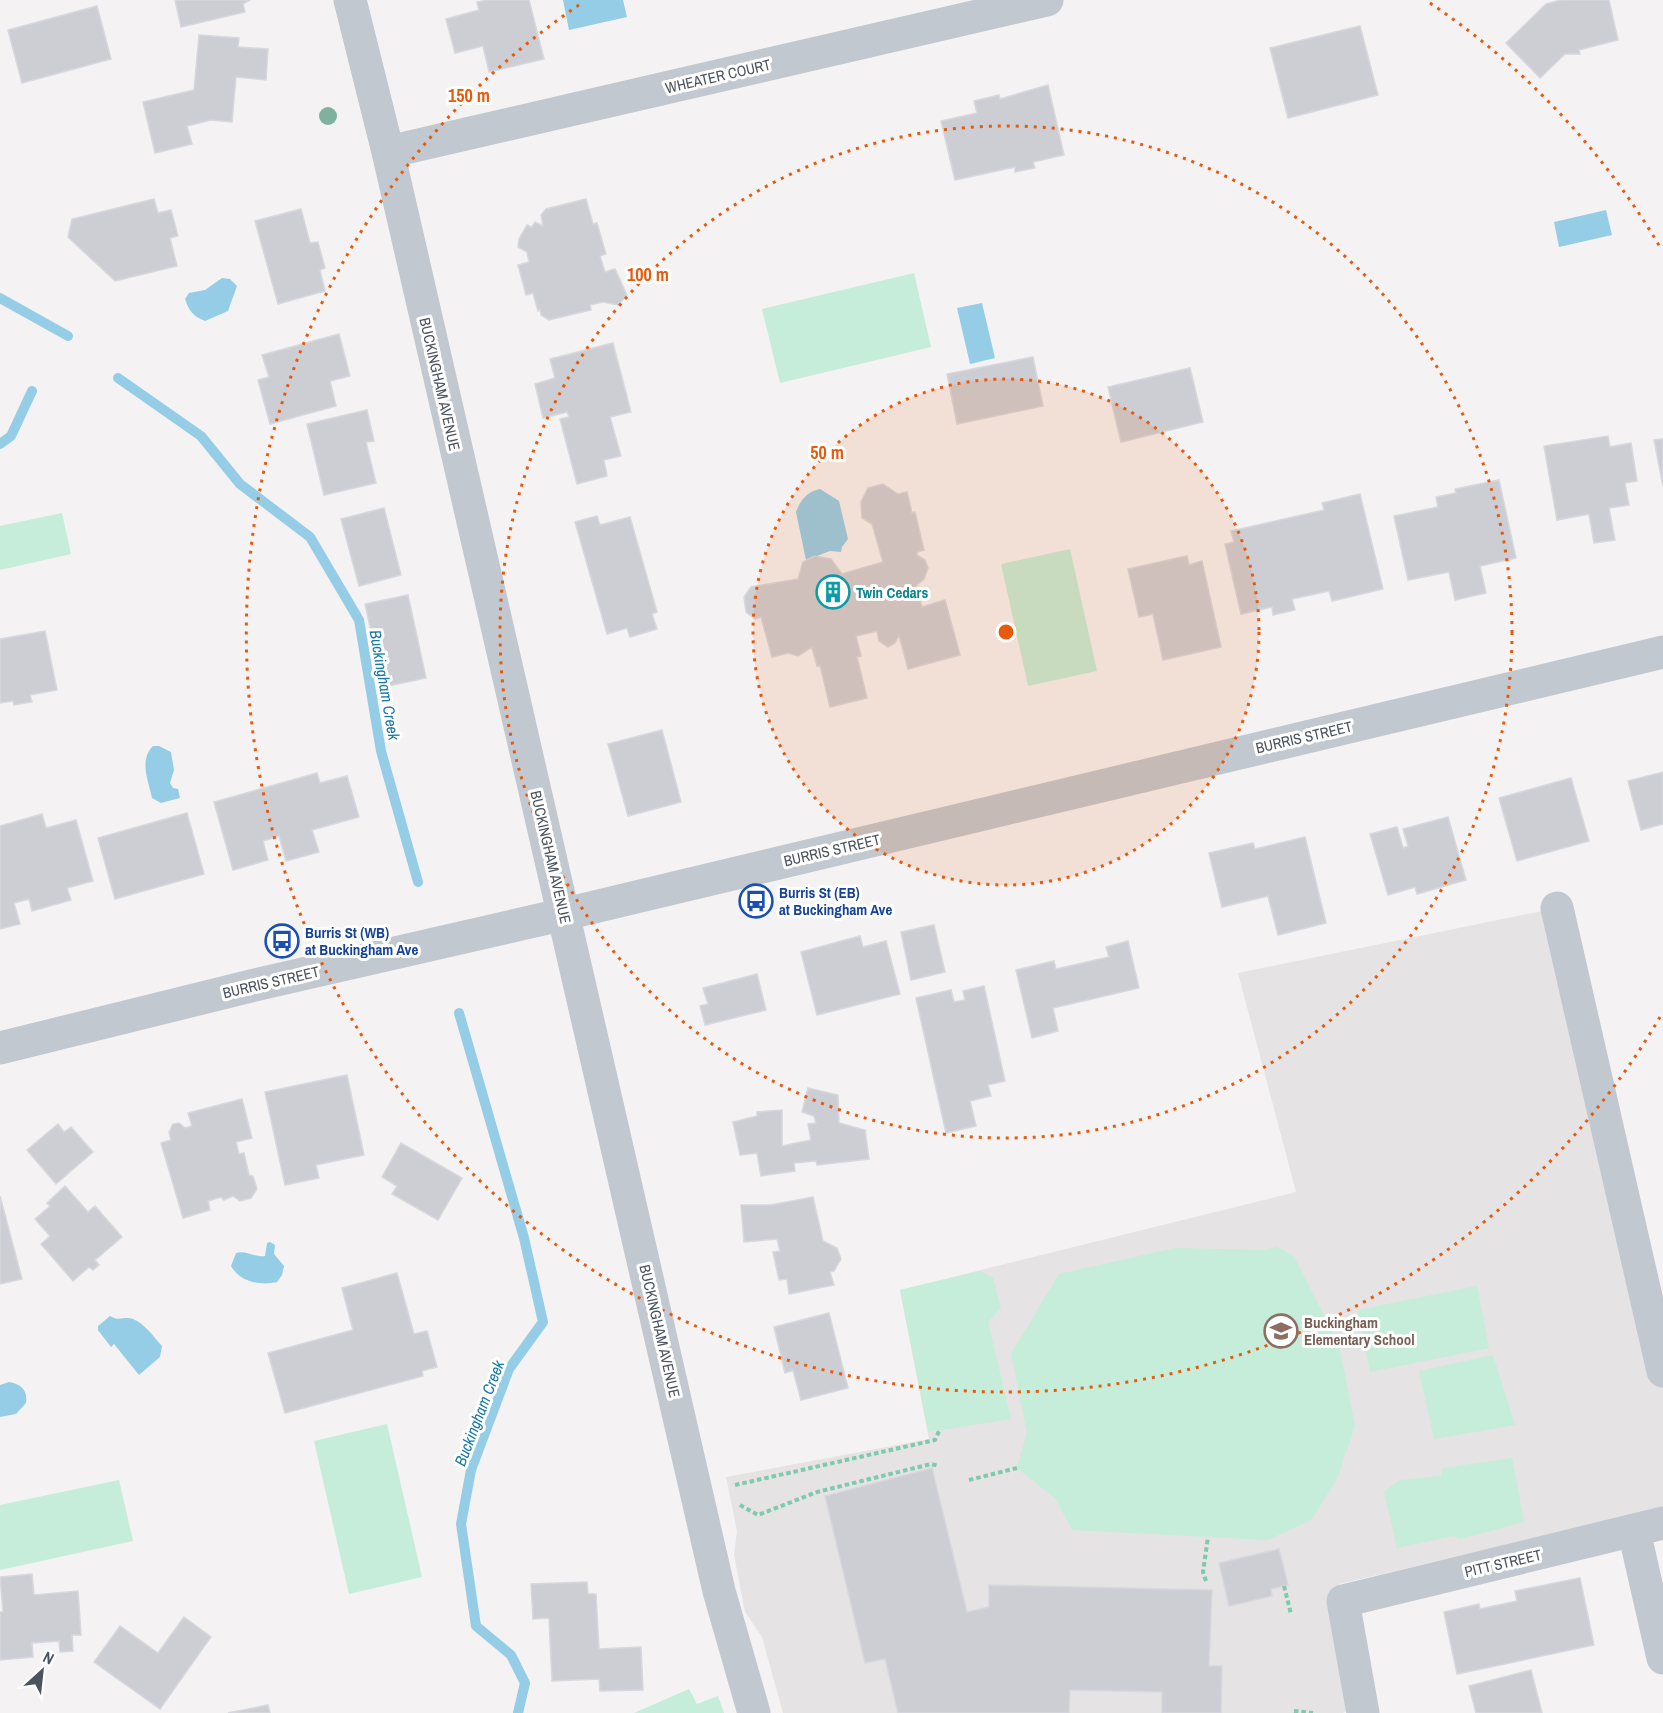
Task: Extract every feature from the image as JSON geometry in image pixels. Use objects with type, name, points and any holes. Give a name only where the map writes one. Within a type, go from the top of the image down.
[{"type":"street","name":"BUCKINGHAM AVENUE","points":[[350,0],[388,152],[565,914],[719,1591],[754,1713]]},
{"type":"street","name":"WHEATER COURT","points":[[388,152],[1047,0]]},
{"type":"street","name":"BURRIS STREET","points":[[0,1048],[259,984],[565,914],[1663,652]]},
{"type":"street","points":[[1557,908],[1663,1371]]},
{"type":"street","points":[[1648,1527],[1663,1659]]},
{"type":"street","name":"PITT STREET","points":[[1363,1713],[1343,1601],[1648,1527]]},
{"type":"path","points":[[735,1485],[934,1440],[940,1430]]},
{"type":"path","points":[[740,1505],[758,1515],[817,1492],[931,1464],[939,1466]]},
{"type":"path","points":[[969,1480],[1017,1468]]},
{"type":"path","points":[[1206,1581],[1203,1572],[1208,1537]]},
{"type":"path","points":[[1284,1586],[1291,1614]]},
{"type":"path","points":[[1294,1711],[1313,1713]]},
{"type":"shaded area","name":"Buckingham Elementary School","points":[[1557,908],[1663,1371],[1663,1508],[1339,1584],[1361,1702],[1343,1713],[783,1713],[762,1637],[745,1612],[734,1555],[737,1531],[726,1477],[929,1439],[900,1290],[1296,1192],[1238,973]]},
{"type":"green space","points":[[914,273],[931,347],[780,383],[762,309]]},
{"type":"green space","points":[[62,513],[71,554],[0,570],[0,526]]},
{"type":"green space","points":[[1070,549],[1097,671],[1028,686],[1001,564]]},
{"type":"green space","points":[[1277,1247],[1294,1256],[1339,1345],[1355,1426],[1337,1479],[1311,1520],[1268,1540],[1072,1530],[1056,1499],[1017,1468],[1027,1433],[1011,1354],[1059,1274],[1175,1248],[1262,1250]]},
{"type":"green space","points":[[980,1271],[993,1278],[1001,1308],[988,1322],[1011,1419],[928,1432],[900,1290]]},
{"type":"green space","points":[[1477,1286],[1489,1348],[1370,1372],[1358,1310]]},
{"type":"green space","points":[[1493,1355],[1515,1425],[1434,1439],[1419,1371]]},
{"type":"green space","points":[[387,1424],[422,1577],[349,1594],[314,1441]]},
{"type":"green space","points":[[1512,1458],[1524,1522],[1460,1539],[1454,1536],[1397,1548],[1384,1491],[1400,1480],[1441,1476],[1443,1468]]},
{"type":"green space","points":[[119,1480],[133,1541],[0,1570],[0,1505]]},
{"type":"green space","points":[[689,1689],[697,1704],[718,1696],[724,1713],[634,1713]]},
{"type":"water","points":[[563,0],[623,0],[627,17],[569,30]]},
{"type":"water","points":[[1606,210],[1612,235],[1559,247],[1554,222]]},
{"type":"water","points":[[222,278],[230,279],[237,286],[228,311],[205,321],[194,315],[185,299],[189,293],[205,290]]},
{"type":"water","points":[[982,303],[995,358],[970,364],[957,308]]},
{"type":"water","points":[[820,489],[839,501],[848,539],[841,552],[830,551],[806,560],[796,512],[805,497]]},
{"type":"water","points":[[153,746],[159,746],[171,752],[174,770],[170,783],[173,788],[178,789],[180,798],[161,803],[152,798],[145,764]]},
{"type":"water","points":[[267,1243],[275,1245],[274,1254],[284,1266],[277,1282],[251,1282],[240,1276],[231,1266],[236,1253],[265,1256]]},
{"type":"water","points":[[110,1316],[116,1319],[130,1318],[137,1321],[162,1346],[160,1357],[139,1375],[114,1344],[111,1347],[98,1330],[98,1326]]},
{"type":"water","points":[[9,1382],[23,1388],[26,1403],[16,1414],[0,1417],[0,1385]]},
{"type":"building","points":[[175,0],[250,0],[243,4],[245,12],[181,27]]},
{"type":"building","points":[[529,0],[544,59],[489,72],[483,46],[455,53],[446,19],[479,10],[477,2]]},
{"type":"building","points":[[1561,0],[1609,0],[1618,40],[1579,50],[1580,54],[1565,54],[1540,78],[1506,43],[1546,4]]},
{"type":"building","points":[[97,6],[111,59],[22,83],[8,30]]},
{"type":"building","points":[[1360,26],[1378,95],[1288,118],[1270,48]]},
{"type":"building","points":[[199,35],[239,38],[238,47],[268,49],[266,80],[236,77],[232,122],[211,120],[187,126],[192,144],[155,153],[143,102],[194,90]]},
{"type":"building","points":[[1048,85],[1064,155],[1033,162],[1035,168],[1015,172],[1015,167],[955,180],[941,121],[977,113],[974,101],[999,95],[1000,99]]},
{"type":"building","points":[[154,199],[158,213],[171,210],[178,236],[170,238],[177,266],[115,281],[68,237],[72,219]]},
{"type":"building","points":[[586,199],[593,224],[597,223],[606,254],[600,256],[605,272],[615,269],[627,295],[618,305],[603,302],[590,305],[591,310],[549,320],[541,315],[540,309],[538,311],[533,293],[526,295],[518,265],[529,262],[527,252],[518,247],[519,239],[527,225],[532,227],[535,222],[543,226],[541,215],[546,209]]},
{"type":"building","points":[[301,209],[310,243],[318,242],[325,268],[320,270],[325,291],[278,304],[255,221]]},
{"type":"building","points":[[339,334],[350,376],[330,381],[336,406],[270,424],[258,380],[269,377],[262,355]]},
{"type":"building","points":[[613,343],[631,412],[610,417],[621,456],[604,460],[607,476],[577,484],[560,419],[569,417],[567,412],[543,418],[535,384],[555,378],[550,359]]},
{"type":"building","points":[[1033,357],[1043,406],[957,424],[947,374]]},
{"type":"building","points":[[1190,368],[1203,422],[1121,442],[1108,387]]},
{"type":"building","points":[[367,410],[374,441],[366,442],[376,483],[324,495],[307,424]]},
{"type":"building","points":[[1608,436],[1610,447],[1631,443],[1637,481],[1625,483],[1629,505],[1609,508],[1615,540],[1594,543],[1589,514],[1557,520],[1544,446]]},
{"type":"building","points":[[1663,439],[1663,486],[1654,440]]},
{"type":"building","points":[[1499,480],[1516,558],[1480,566],[1486,593],[1455,600],[1449,572],[1408,580],[1394,516],[1438,507],[1436,497],[1456,493],[1455,489]]},
{"type":"building","name":"Twin Cedars","points":[[883,484],[898,494],[907,492],[912,513],[915,512],[924,550],[917,552],[917,555],[925,560],[928,568],[924,579],[916,586],[922,607],[945,600],[960,655],[908,669],[899,635],[895,643],[888,647],[879,641],[877,631],[856,636],[861,656],[857,657],[867,698],[830,707],[820,665],[817,666],[812,647],[798,656],[788,653],[772,657],[761,617],[755,619],[746,612],[744,597],[751,587],[798,579],[803,562],[814,556],[831,559],[842,574],[883,562],[872,524],[862,518],[861,502],[868,488]]},
{"type":"building","points":[[1360,494],[1383,589],[1332,601],[1329,591],[1292,599],[1295,610],[1273,615],[1272,607],[1241,614],[1225,544],[1234,542],[1231,531],[1324,510],[1322,503]]},
{"type":"building","points":[[384,508],[401,575],[359,586],[341,519]]},
{"type":"building","points":[[597,516],[600,525],[630,517],[657,612],[652,614],[657,629],[630,637],[627,628],[607,634],[575,522]]},
{"type":"building","points":[[1187,556],[1189,565],[1202,561],[1221,647],[1163,660],[1153,614],[1139,617],[1128,569]]},
{"type":"building","points":[[408,595],[426,678],[383,687],[365,604]]},
{"type":"building","points":[[45,631],[57,690],[30,695],[32,702],[14,705],[13,701],[0,703],[0,639]]},
{"type":"building","points":[[662,730],[681,802],[628,816],[608,744]]},
{"type":"building","points":[[1663,772],[1663,824],[1641,830],[1628,781]]},
{"type":"building","points":[[317,773],[320,783],[347,776],[359,817],[312,830],[319,852],[286,861],[279,836],[263,841],[268,860],[233,870],[214,802]]},
{"type":"building","points":[[1571,778],[1589,841],[1517,861],[1499,798]]},
{"type":"building","points":[[187,813],[204,874],[115,899],[98,838]]},
{"type":"building","points":[[42,814],[46,828],[76,820],[93,881],[67,888],[71,900],[32,911],[29,899],[14,903],[20,924],[0,929],[0,826]]},
{"type":"building","points":[[1448,817],[1466,880],[1417,894],[1415,887],[1388,895],[1370,834],[1397,827],[1403,848],[1408,846],[1403,829]]},
{"type":"building","points":[[1305,837],[1326,923],[1278,935],[1268,896],[1222,907],[1209,853],[1253,843],[1255,849]]},
{"type":"building","points":[[934,925],[945,972],[911,980],[901,932]]},
{"type":"building","points":[[860,936],[863,947],[886,941],[900,994],[817,1015],[801,952]]},
{"type":"building","points":[[1128,941],[1139,988],[1053,1008],[1058,1031],[1032,1038],[1016,970],[1054,961],[1056,969],[1109,957],[1106,947]]},
{"type":"building","points":[[757,974],[766,1010],[705,1025],[700,1006],[708,1004],[703,988]]},
{"type":"building","points":[[984,986],[1005,1081],[988,1085],[991,1096],[970,1101],[976,1126],[946,1133],[916,998],[951,990],[954,1002],[965,1000],[963,991]]},
{"type":"building","points":[[347,1075],[364,1155],[316,1165],[319,1178],[285,1185],[265,1092]]},
{"type":"building","points":[[808,1088],[838,1095],[839,1123],[865,1130],[869,1159],[817,1165],[816,1161],[794,1163],[795,1171],[761,1176],[757,1153],[740,1155],[733,1122],[757,1116],[757,1112],[782,1110],[782,1146],[811,1140],[808,1124],[816,1123],[814,1116],[802,1112]]},
{"type":"building","points":[[242,1099],[252,1138],[236,1142],[239,1154],[244,1153],[249,1175],[253,1176],[257,1189],[251,1198],[240,1201],[233,1196],[224,1200],[221,1197],[208,1201],[210,1210],[183,1218],[161,1143],[171,1140],[169,1132],[173,1124],[179,1123],[185,1128],[192,1126],[188,1113]]},
{"type":"building","points":[[58,1124],[64,1132],[71,1127],[93,1152],[56,1184],[27,1150]]},
{"type":"building","points":[[401,1143],[462,1178],[438,1220],[392,1194],[397,1186],[382,1177]]},
{"type":"building","points":[[65,1186],[88,1212],[95,1206],[122,1237],[95,1260],[99,1265],[93,1270],[89,1267],[73,1281],[41,1244],[50,1236],[35,1219],[50,1206],[47,1203]]},
{"type":"building","points":[[0,1196],[22,1279],[0,1284]]},
{"type":"building","points":[[813,1197],[823,1241],[837,1248],[841,1259],[834,1271],[830,1272],[834,1285],[789,1294],[787,1279],[779,1280],[773,1252],[780,1251],[777,1239],[744,1242],[741,1205],[770,1205]]},
{"type":"building","points":[[397,1273],[414,1334],[427,1331],[437,1367],[422,1371],[423,1376],[285,1413],[268,1353],[353,1330],[342,1288]]},
{"type":"building","points":[[829,1313],[848,1388],[801,1400],[793,1370],[785,1373],[774,1327]]},
{"type":"building","points":[[932,1468],[967,1612],[989,1607],[989,1585],[1212,1590],[1209,1666],[1222,1666],[1221,1713],[1162,1713],[1162,1692],[1070,1690],[1069,1713],[898,1713],[885,1659],[865,1663],[825,1496]]},
{"type":"building","points":[[1279,1549],[1288,1585],[1271,1589],[1272,1596],[1229,1606],[1219,1563]]},
{"type":"building","points":[[32,1574],[34,1595],[78,1591],[81,1635],[72,1635],[73,1651],[60,1652],[59,1641],[32,1643],[33,1657],[0,1660],[0,1612],[3,1612],[0,1577]]},
{"type":"building","points":[[1580,1578],[1594,1645],[1457,1674],[1444,1612],[1479,1604],[1480,1609],[1517,1601],[1515,1591]]},
{"type":"building","points":[[587,1582],[588,1594],[596,1594],[599,1649],[641,1647],[643,1690],[600,1691],[599,1679],[552,1681],[549,1618],[533,1619],[531,1584]]},
{"type":"building","points":[[184,1617],[211,1637],[160,1709],[94,1662],[120,1626],[158,1653]]},
{"type":"building","points":[[1531,1670],[1542,1713],[1476,1713],[1469,1686]]},
{"type":"building","points":[[268,1705],[270,1713],[228,1713]]},
{"type":"waterway","name":"Buckingham Creek","points":[[0,298],[68,336]]},
{"type":"waterway","name":"Buckingham Creek","points":[[118,378],[201,436],[240,484],[310,537],[359,620],[381,751],[418,882]]},
{"type":"waterway","points":[[0,444],[11,436],[32,391]]},
{"type":"waterway","name":"Buckingham Creek","points":[[459,1013],[524,1238],[543,1322],[509,1369],[471,1470],[461,1524],[476,1626],[511,1655],[525,1683],[518,1713]]},
{"type":"place","name":"Twin Cedars","points":[[833,592]]},
{"type":"place","name":"Burris St (EB) at Buckingham Ave","points":[[756,901]]},
{"type":"place","name":"Burris St (WB) at Buckingham Ave","points":[[282,941]]},
{"type":"place","name":"Buckingham Elementary School","points":[[1281,1331]]}]
